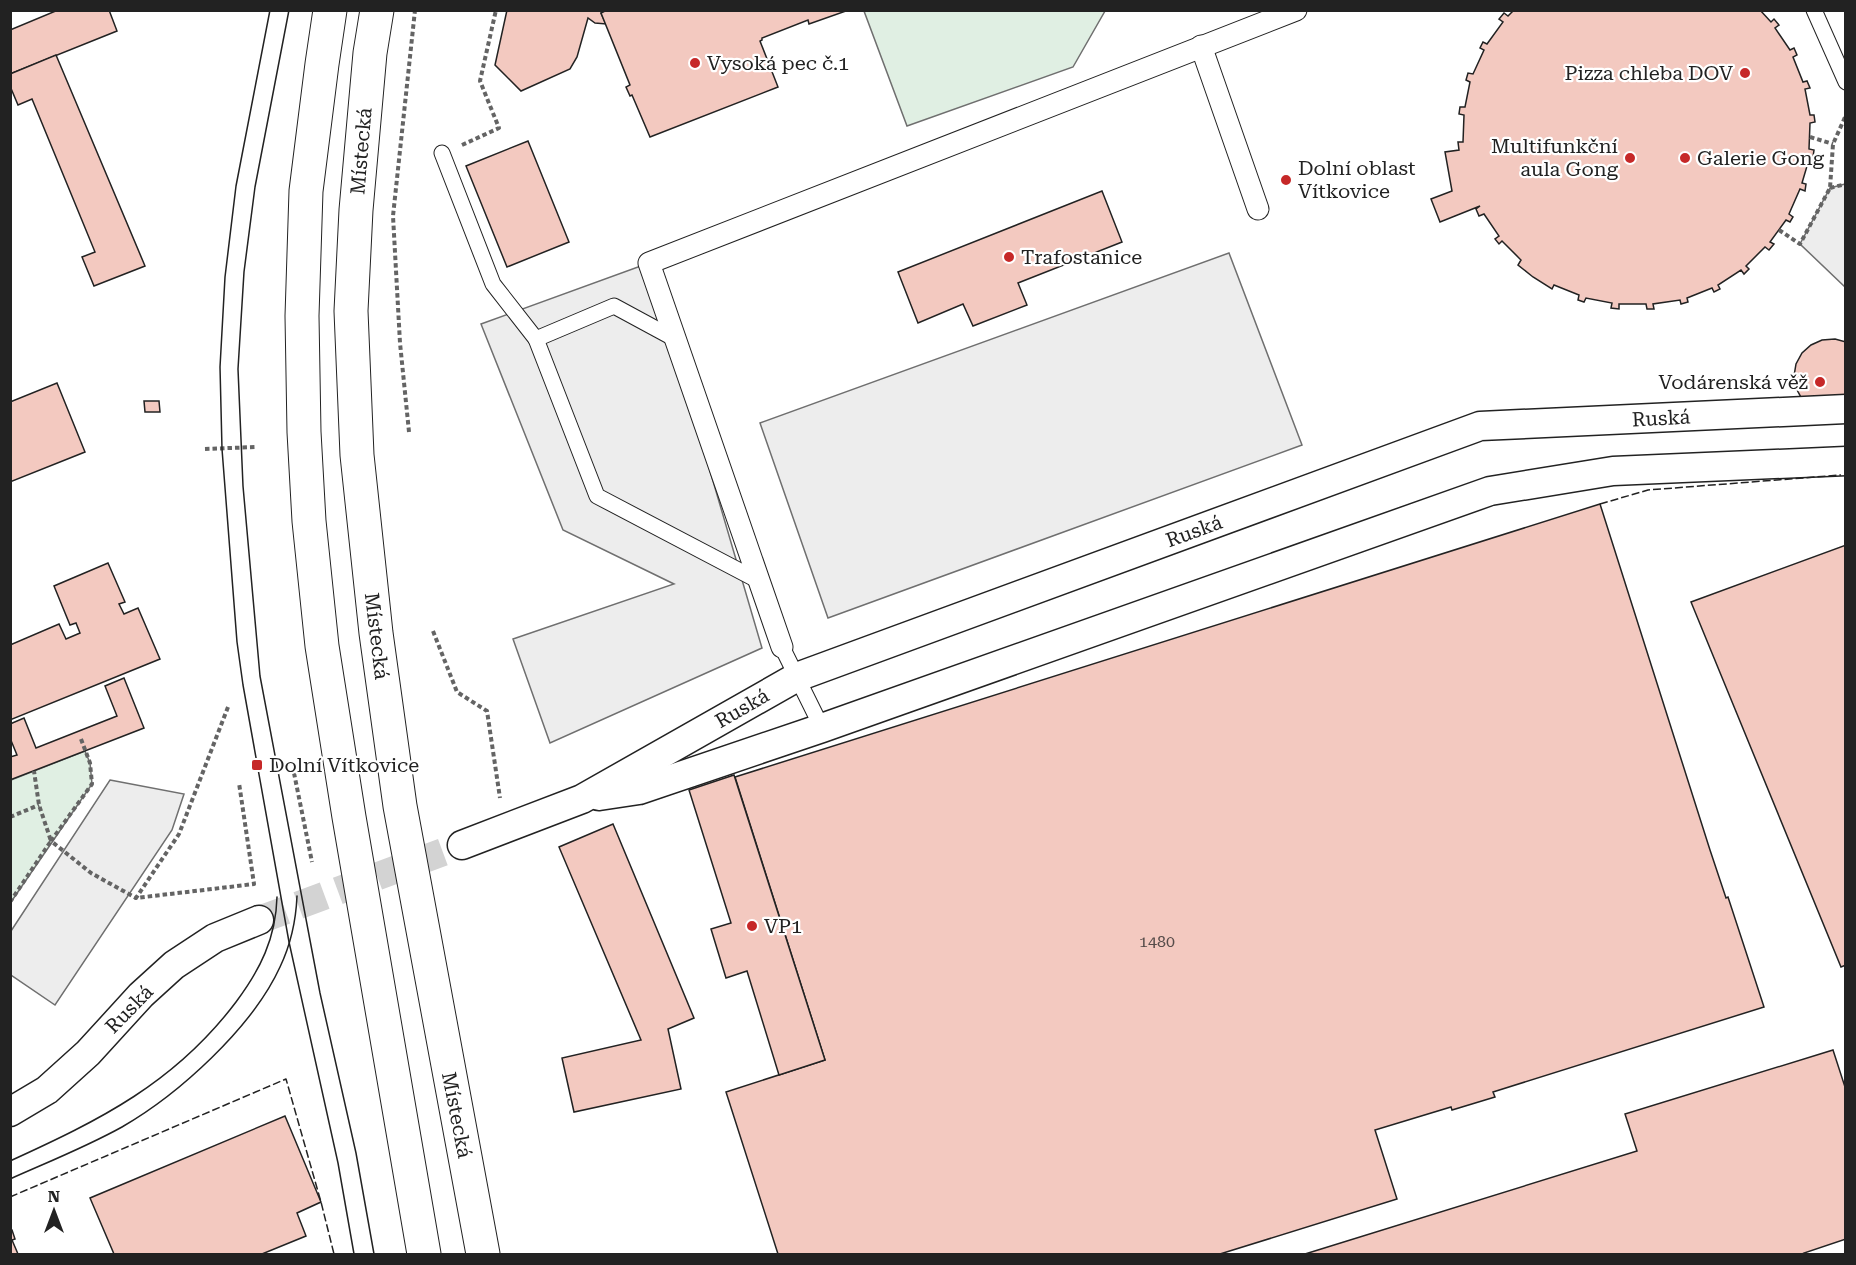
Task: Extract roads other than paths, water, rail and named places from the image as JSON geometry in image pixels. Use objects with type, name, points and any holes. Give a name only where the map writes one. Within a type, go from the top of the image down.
[{"type":"highway","points":[[330,10],[306,191],[302,316],[304,432],[309,521],[326,669],[424,1254]]},
{"type":"highway","name":"Místecká","points":[[377,10],[370,53],[358,187],[351,311],[357,455],[376,633],[400,806],[483,1254]]},
{"type":"street","points":[[782,647],[649,262],[1296,10]]},
{"type":"street","points":[[1201,46],[1258,209]]},
{"type":"street","name":"Ruská","points":[[462,846],[582,799],[797,677],[1480,426],[1845,409]]},
{"type":"street","name":"Ruská","points":[[582,799],[639,790],[822,728],[1490,491],[1613,471],[1845,461]]},
{"type":"street","name":"Ruská","points":[[10,1113],[47,1090],[87,1053],[141,995],[174,964],[215,939],[259,920]]},
{"type":"lane","points":[[1814,10],[1845,82]]},
{"type":"lane","points":[[442,153],[493,284],[536,339],[597,496],[759,581]]},
{"type":"lane","points":[[536,339],[614,306],[675,339]]},
{"type":"lane","points":[[782,647],[822,728]]},
{"type":"tunnel","points":[[259,920],[462,845]]},
{"type":"tram line","points":[[270,10],[236,186],[225,277],[220,367],[222,449],[237,642],[243,685],[289,942],[338,1163],[354,1254]]},
{"type":"tram line","points":[[289,10],[255,187],[244,272],[238,369],[243,486],[260,676],[320,993],[356,1153],[374,1254]]},
{"type":"tram line","points":[[10,1179],[122,1127],[167,1097],[212,1058],[252,1013],[268,990],[287,950],[292,933],[297,896]]},
{"type":"tram line","points":[[10,1161],[105,1114],[161,1077],[188,1055],[236,1002],[259,966],[274,926],[277,897]]},
{"type":"place","name":"Vysoká pec č.1","points":[[695,63]]},
{"type":"place","name":"Pizza chleba DOV","points":[[1745,73]]},
{"type":"place","name":"Multifunkční aula Gong","points":[[1630,158]]},
{"type":"place","name":"Galerie Gong","points":[[1685,158]]},
{"type":"place","name":"Dolní oblast Vítkovice","points":[[1286,180]]},
{"type":"place","name":"Trafostanice","points":[[1009,257]]},
{"type":"place","name":"Vodárenská věž","points":[[1820,382]]},
{"type":"place","name":"Dolní Vítkovice","points":[[257,765]]},
{"type":"place","name":"VP1","points":[[752,926]]}]
